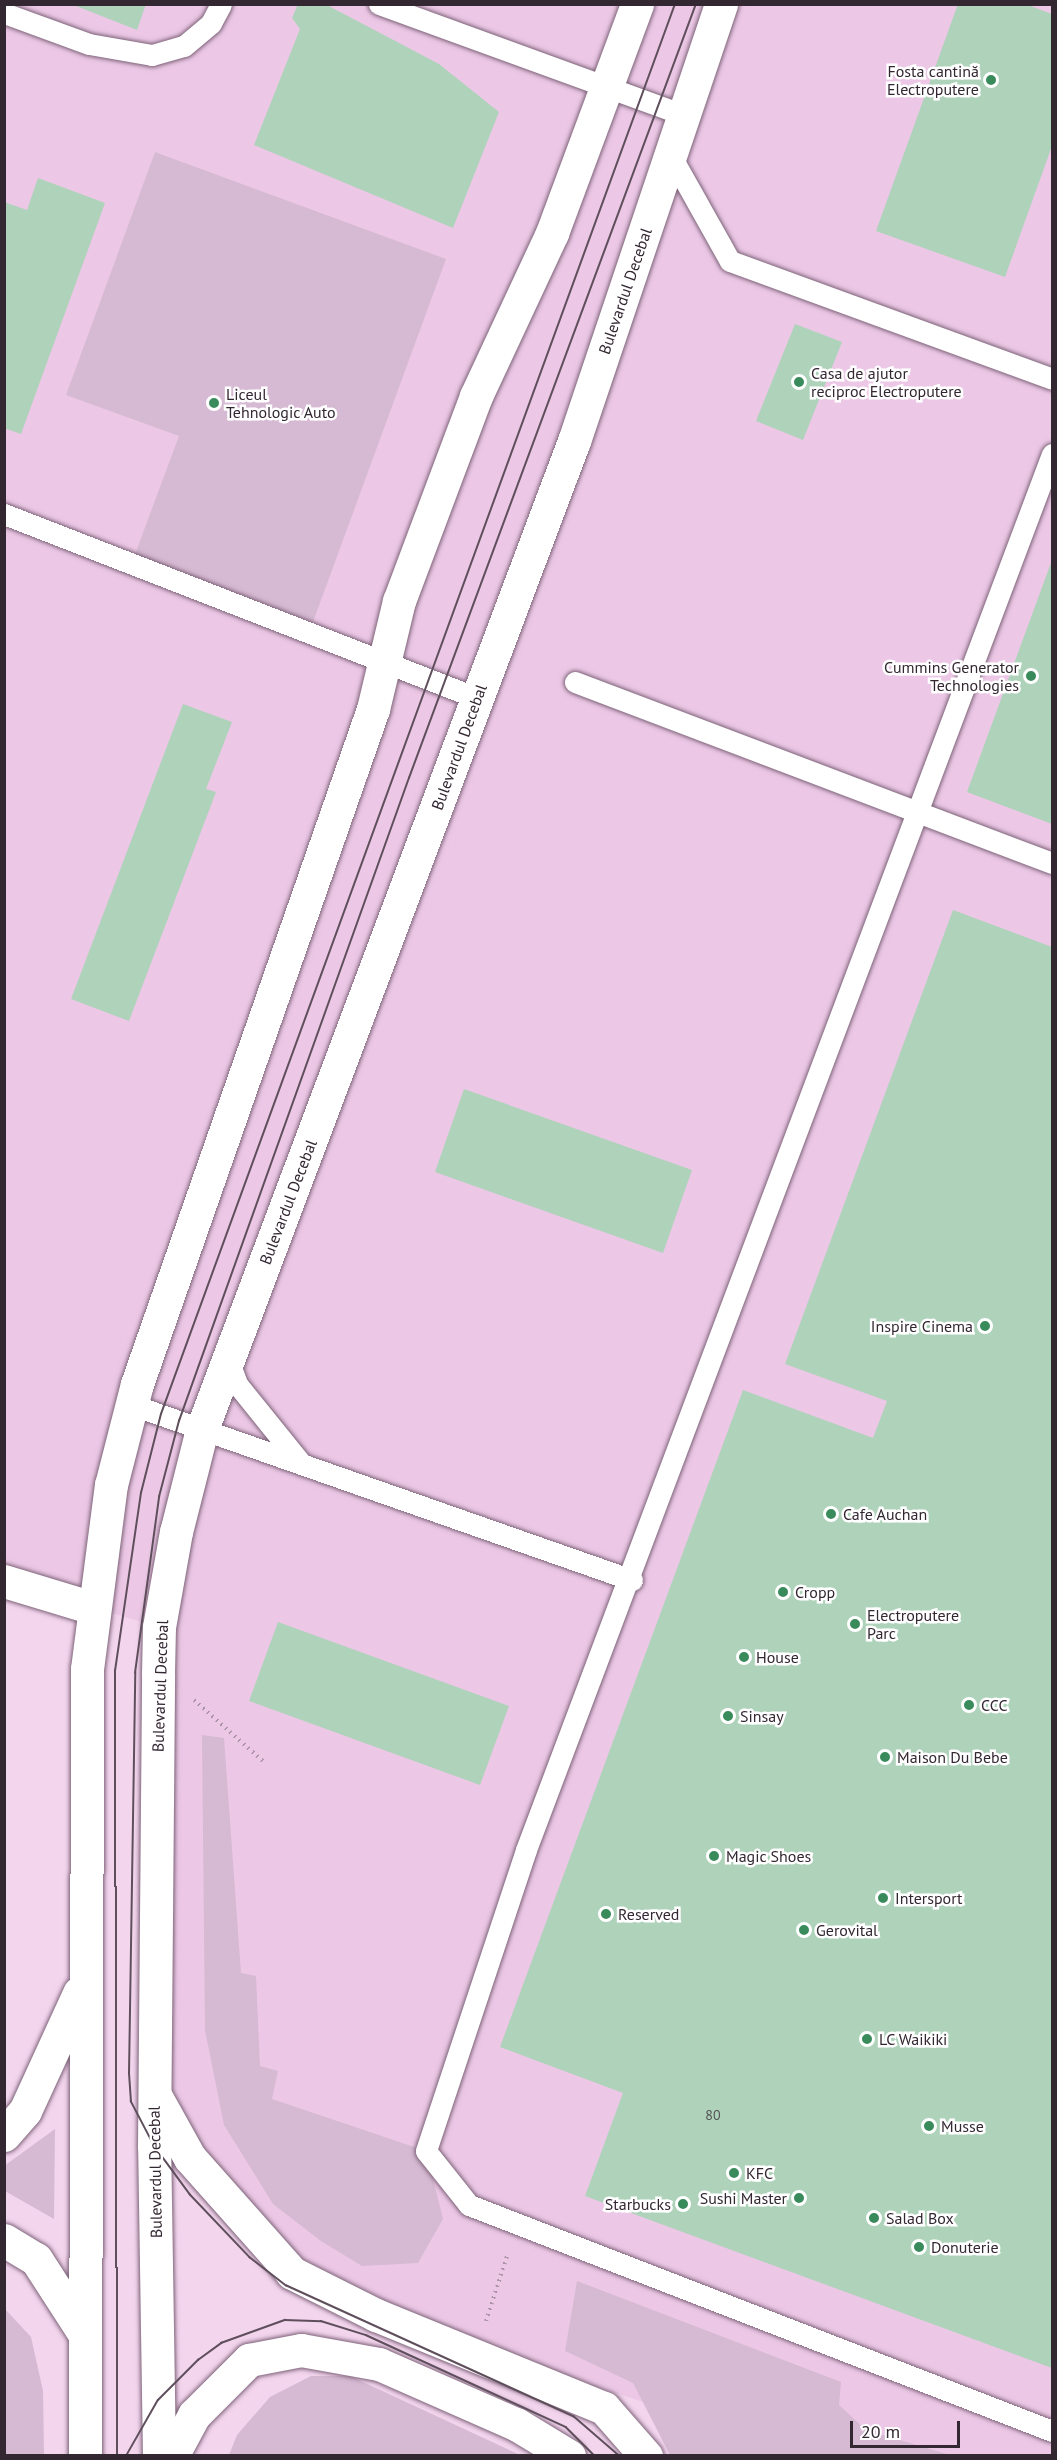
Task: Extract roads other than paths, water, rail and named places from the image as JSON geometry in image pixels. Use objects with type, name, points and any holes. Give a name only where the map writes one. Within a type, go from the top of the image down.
[{"type":"main road","points":[[85,2456],[87,2337],[81,2229],[86,1977],[87,1669],[93,1608],[130,1404],[373,709],[399,602],[476,396],[552,232],[637,4]]},
{"type":"main road","name":"Bulevardul Decebal","points":[[159,2456],[154,2093],[158,1674],[159,1627],[176,1532],[202,1429],[574,441],[721,4]]},
{"type":"main road","points":[[4,1581],[93,1608]]},
{"type":"main road","points":[[4,2135],[25,2111],[86,1977]]},
{"type":"main road","points":[[154,2093],[189,2158],[292,2273],[376,2315],[476,2352],[604,2408],[646,2456]]},
{"type":"main road","points":[[4,2240],[36,2259],[87,2337]]},
{"type":"main road","points":[[172,2456],[194,2415],[249,2360],[301,2350],[379,2364],[516,2424],[569,2456]]},
{"type":"lane","points":[[4,13],[89,44],[152,55],[184,46],[210,23],[221,4]]},
{"type":"lane","points":[[379,4],[684,115]]},
{"type":"lane","points":[[671,156],[730,261],[1053,379]]},
{"type":"lane","points":[[1053,454],[632,1580],[526,1850],[426,2151],[470,2205],[1053,2431]]},
{"type":"lane","points":[[4,514],[477,698]]},
{"type":"lane","points":[[575,682],[1053,863]]},
{"type":"lane","points":[[228,1359],[237,1384],[303,1465]]},
{"type":"lane","points":[[130,1404],[632,1580]]},
{"type":"tram line","points":[[117,2456],[115,1671],[141,1493],[161,1414],[675,4]]},
{"type":"tram line","points":[[619,2456],[574,2417],[286,2286],[250,2258],[190,2195],[154,2146],[131,2102],[129,2074],[135,1673],[159,1497],[179,1421],[409,778],[696,4]]},
{"type":"tram line","points":[[126,2456],[158,2400],[198,2360],[221,2343],[285,2320],[321,2321],[366,2335],[566,2427],[595,2456]]},
{"type":"place","name":"Fosta cantină Electroputere","points":[[991,80]]},
{"type":"place","name":"Casa de ajutor reciproc Electroputere","points":[[799,382]]},
{"type":"place","name":"Liceul Tehnologic Auto","points":[[214,403]]},
{"type":"place","name":"Cummins Generator Technologies","points":[[1031,676]]},
{"type":"place","name":"Inspire Cinema","points":[[985,1326]]},
{"type":"place","name":"Cafe Auchan","points":[[831,1514]]},
{"type":"place","name":"Cropp","points":[[783,1592]]},
{"type":"place","name":"Electroputere Parc","points":[[855,1624]]},
{"type":"place","name":"House","points":[[744,1657]]},
{"type":"place","name":"CCC","points":[[969,1705]]},
{"type":"place","name":"Sinsay","points":[[728,1716]]},
{"type":"place","name":"Maison Du Bebe","points":[[885,1757]]},
{"type":"place","name":"Magic Shoes","points":[[714,1856]]},
{"type":"place","name":"Intersport","points":[[883,1898]]},
{"type":"place","name":"Reserved","points":[[606,1914]]},
{"type":"place","name":"Gerovital","points":[[804,1930]]},
{"type":"place","name":"LC Waikiki","points":[[867,2039]]},
{"type":"place","name":"Musse","points":[[929,2126]]},
{"type":"place","name":"KFC","points":[[734,2173]]},
{"type":"place","name":"Sushi Master","points":[[799,2198]]},
{"type":"place","name":"Starbucks","points":[[683,2204]]},
{"type":"place","name":"Salad Box","points":[[874,2218]]},
{"type":"place","name":"Donuterie","points":[[919,2247]]}]
